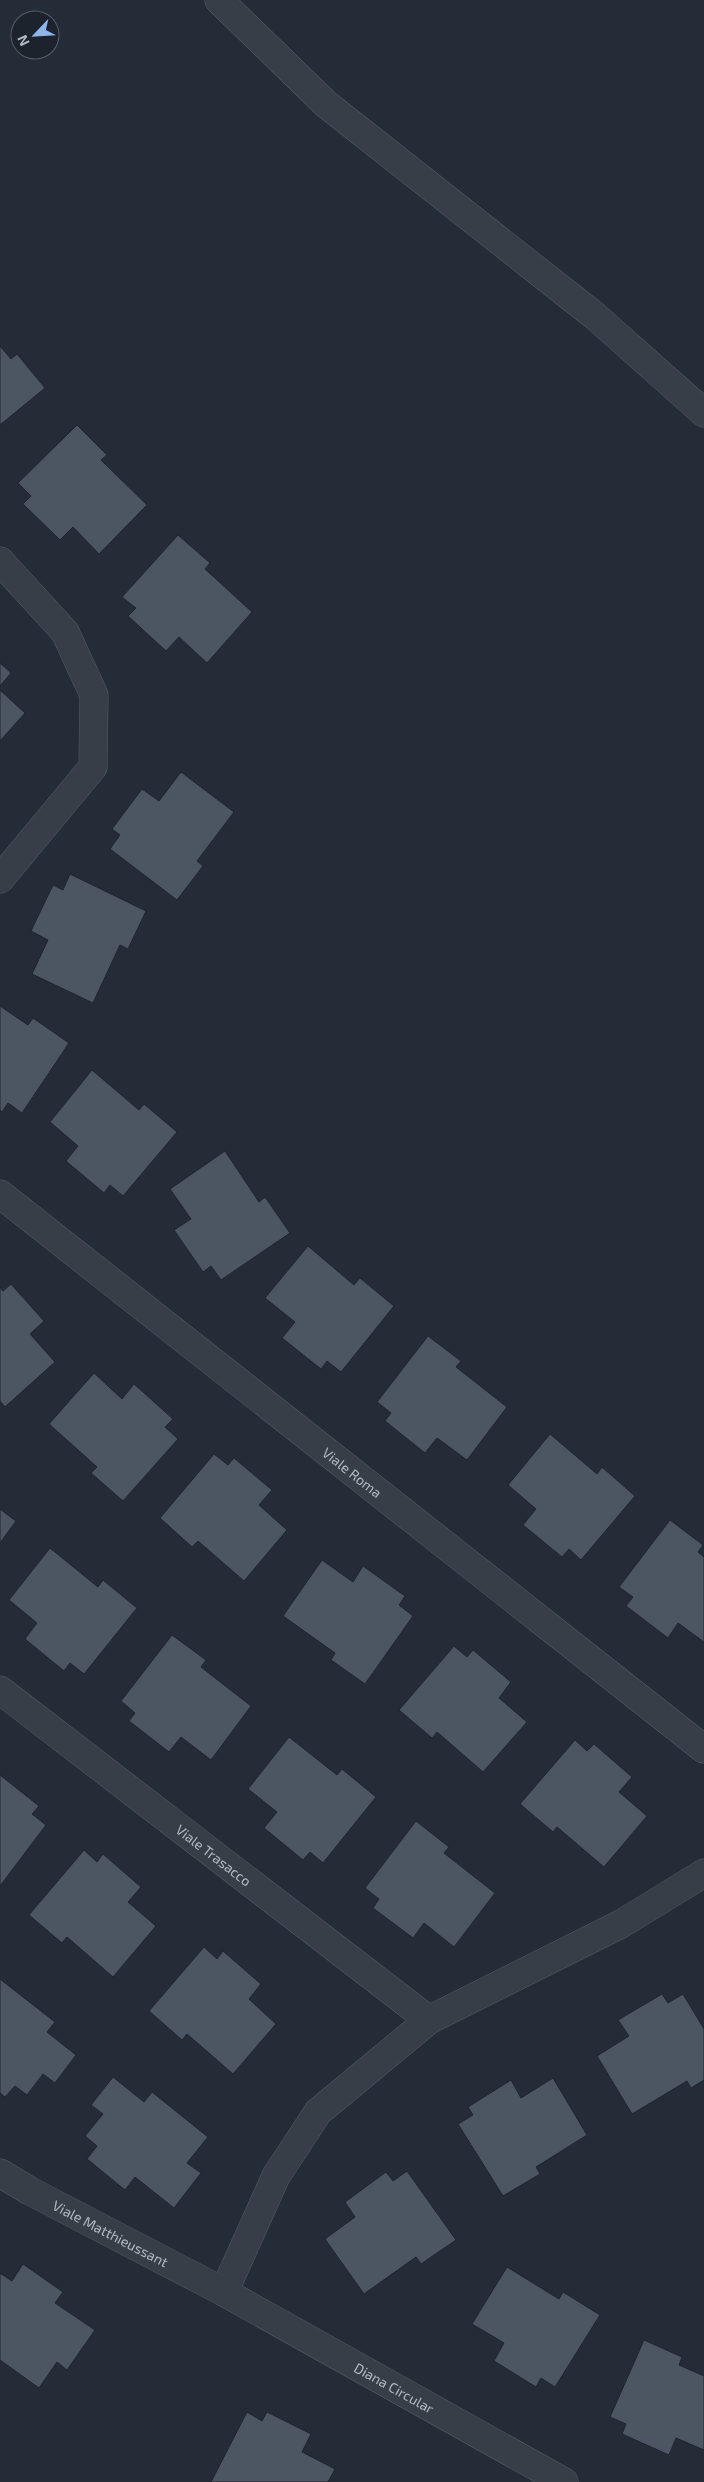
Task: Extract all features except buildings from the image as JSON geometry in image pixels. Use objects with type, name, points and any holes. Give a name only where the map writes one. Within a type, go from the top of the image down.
[{"type":"street","points":[[218,0],[326,104],[595,316],[704,413]]},
{"type":"street","points":[[0,561],[65,632],[94,694],[93,767],[0,879]]},
{"type":"street","name":"Viale Roma","points":[[0,1194],[704,1749]]},
{"type":"street","name":"Viale Trasacco","points":[[0,1690],[429,2020]]},
{"type":"street","points":[[224,2292],[276,2176],[318,2112],[429,2020],[621,1924],[704,1873]]},
{"type":"street","name":"Viale Matthieussant","points":[[0,2173],[30,2191],[224,2292]]},
{"type":"street","name":"Diana Circular","points":[[224,2292],[564,2482]]}]
